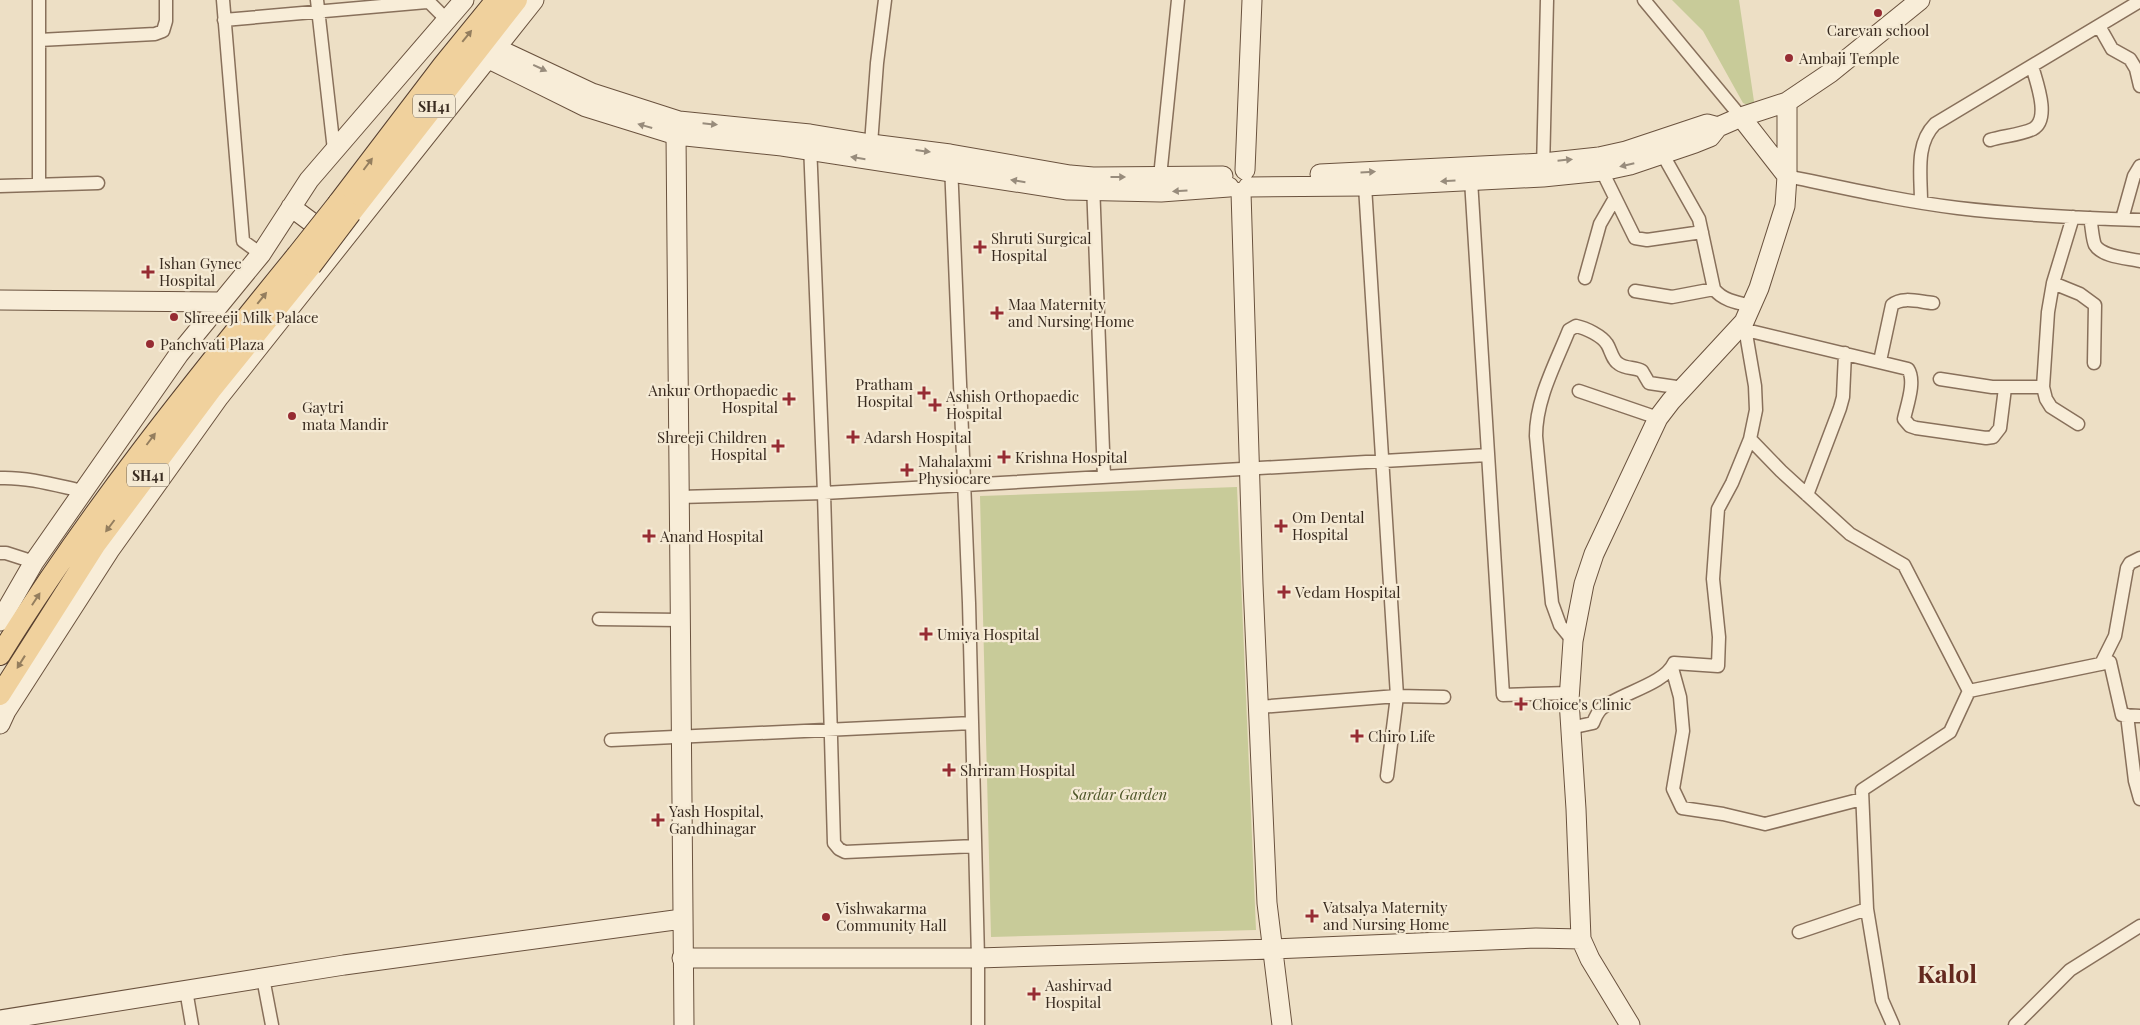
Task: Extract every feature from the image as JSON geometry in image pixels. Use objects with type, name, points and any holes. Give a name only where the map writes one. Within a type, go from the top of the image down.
[{"type":"main road","name":"SH41","points":[[345,208],[443,65],[496,0]]},
{"type":"main road","name":"SH41","points":[[0,695],[96,544],[212,390],[304,261],[345,208],[517,0]]},
{"type":"main road","name":"SH41","points":[[0,655],[80,532],[197,378],[304,261]]},
{"type":"street","points":[[39,0],[39,185]]},
{"type":"street","points":[[39,40],[155,34],[163,31],[166,22],[166,0]]},
{"type":"street","points":[[223,0],[243,241],[261,254]]},
{"type":"street","points":[[0,621],[34,562],[82,491],[179,354],[261,254],[309,180],[464,0]]},
{"type":"street","points":[[0,724],[6,711],[109,551],[220,398],[534,0]]},
{"type":"street","points":[[870,144],[885,0]]},
{"type":"street","points":[[1160,177],[1178,0]]},
{"type":"street","points":[[1243,0],[1239,180],[1259,707],[1267,903],[1282,1025]]},
{"type":"street","points":[[1239,180],[1252,0]]},
{"type":"street","points":[[1543,170],[1547,0]]},
{"type":"street","points":[[1644,0],[1741,117],[1787,176],[1958,208],[2140,220]]},
{"type":"street","points":[[492,53],[677,128],[810,142],[951,162],[1070,175],[1093,184],[1161,192],[1239,180],[1543,170],[1602,171],[1630,165],[1710,137],[1718,127],[1741,117],[1787,102],[1830,73],[1920,0]]},
{"type":"street","points":[[224,20],[317,6],[427,1],[447,20]]},
{"type":"street","points":[[1921,202],[1922,143],[1927,132],[1935,124],[2140,2]]},
{"type":"street","points":[[317,6],[334,150]]},
{"type":"street","points":[[2099,26],[2112,49],[2130,60],[2136,69],[2140,86]]},
{"type":"street","points":[[1990,140],[2033,128],[2040,122],[2042,107],[2032,66]]},
{"type":"street","points":[[1570,728],[1593,722],[1600,710],[1613,701],[1658,678],[1672,668],[1674,663],[1718,666],[1719,637],[1713,579],[1718,509],[1732,483],[1750,439],[1756,410],[1748,320],[1785,206],[1787,102]]},
{"type":"street","points":[[1093,184],[1160,177],[1365,186],[1471,180],[1543,170],[1626,152],[1707,124],[1718,127]]},
{"type":"street","points":[[677,128],[680,736],[684,1025]]},
{"type":"street","points":[[810,142],[870,144],[951,162]]},
{"type":"street","points":[[810,142],[824,493],[834,843],[839,850],[845,852],[975,846]]},
{"type":"street","points":[[1663,155],[1691,203],[1702,232],[1714,289],[1748,320],[1845,353],[1908,369],[1911,373],[1904,419],[1910,426],[1916,428],[1986,438],[1993,437],[2000,428],[2005,388]]},
{"type":"street","points":[[951,162],[972,723],[978,1025]]},
{"type":"street","points":[[2122,219],[2134,176],[2140,166]]},
{"type":"street","points":[[1602,171],[1635,238],[1640,240],[1702,232]]},
{"type":"street","points":[[1471,180],[1503,694],[1569,693]]},
{"type":"street","points":[[0,186],[98,183]]},
{"type":"street","points":[[1093,184],[1104,477]]},
{"type":"street","points":[[1365,186],[1397,696],[1387,776]]},
{"type":"street","points":[[1585,278],[1600,224],[1615,198]]},
{"type":"street","points":[[291,207],[341,244]]},
{"type":"street","points":[[2073,217],[2053,283],[2046,328],[2043,386],[2046,399],[2051,407],[2078,424]]},
{"type":"street","points":[[2090,218],[2095,245],[2098,249],[2106,253],[2140,260]]},
{"type":"street","points":[[2053,283],[2080,294],[2095,305],[2094,363]]},
{"type":"street","points":[[1635,291],[1672,296],[1714,289]]},
{"type":"street","points":[[0,300],[221,302]]},
{"type":"street","points":[[1880,361],[1892,305],[1896,300],[1933,303]]},
{"type":"street","points":[[1630,1025],[1590,960],[1581,939],[1569,693],[1573,641],[1584,584],[1594,554],[1658,418],[1683,388],[1748,320]]},
{"type":"street","points":[[1573,641],[1560,626],[1552,603],[1536,427],[1536,418],[1541,399],[1569,330],[1576,326],[1603,339],[1615,361],[1620,365],[1642,371],[1648,383],[1683,388]]},
{"type":"street","points":[[1807,495],[1840,408],[1845,353]]},
{"type":"street","points":[[1940,379],[2005,388],[2043,386]]},
{"type":"street","points":[[1579,391],[1658,418]]},
{"type":"street","points":[[1750,439],[1850,534],[1904,564],[1969,691]]},
{"type":"street","points":[[679,498],[824,493],[1488,455]]},
{"type":"street","points":[[0,478],[45,482],[82,491]]},
{"type":"street","points":[[0,553],[6,553],[34,562]]},
{"type":"street","points":[[2101,664],[2115,636],[2127,568],[2136,559],[2140,558]]},
{"type":"street","points":[[599,619],[680,620]]},
{"type":"street","points":[[1969,691],[2110,662],[2122,715],[2140,716]]},
{"type":"street","points":[[1672,668],[1680,697],[1683,731],[1672,789],[1682,808],[1723,814],[1765,824],[1862,799]]},
{"type":"street","points":[[1893,1025],[1882,1000],[1866,910],[1862,790],[1950,732],[1969,691]]},
{"type":"street","points":[[1259,707],[1397,696],[1444,697]]},
{"type":"street","points":[[2127,715],[2135,781],[2140,799]]},
{"type":"street","points":[[611,740],[972,723]]},
{"type":"street","points":[[1799,932],[1866,910]]},
{"type":"street","points":[[8,1021],[354,963],[682,919]]},
{"type":"street","points":[[2015,1025],[2070,970],[2140,926]]},
{"type":"street","points":[[682,958],[978,958],[1273,949],[1536,938],[1581,939]]},
{"type":"street","points":[[263,978],[272,1025]]},
{"type":"street","points":[[186,990],[192,1025]]},
{"type":"green space","points":[[1672,0],[1739,0],[1755,108],[1743,103],[1703,31]]},
{"type":"green space","name":"Sardar Garden","points":[[1237,487],[1256,930],[991,937],[980,496]]},
{"type":"place","name":"Carevan school","points":[[1878,13]]},
{"type":"place","name":"Ambaji Temple","points":[[1789,58]]},
{"type":"place","name":"Shruti Surgical Hospital","points":[[980,247]]},
{"type":"place","name":"Ishan Gynec Hospital","points":[[148,272]]},
{"type":"place","name":"Maa Maternity and Nursing Home","points":[[997,313]]},
{"type":"place","name":"Shreeeji Milk Palace","points":[[174,317]]},
{"type":"place","name":"Panchvati Plaza","points":[[150,344]]},
{"type":"place","name":"Pratham Hospital","points":[[924,393]]},
{"type":"place","name":"Ankur Orthopaedic Hospital","points":[[789,399]]},
{"type":"place","name":"Ashish Orthopaedic Hospital","points":[[935,405]]},
{"type":"place","name":"Gaytri mata Mandir","points":[[292,416]]},
{"type":"place","name":"Adarsh Hospital","points":[[853,437]]},
{"type":"place","name":"Shreeji Children Hospital","points":[[778,446]]},
{"type":"place","name":"Krishna Hospital","points":[[1004,457]]},
{"type":"place","name":"Mahalaxmi Physiocare","points":[[907,470]]},
{"type":"place","name":"Om Dental Hospital","points":[[1281,526]]},
{"type":"place","name":"Anand Hospital","points":[[649,536]]},
{"type":"place","name":"Vedam Hospital","points":[[1284,592]]},
{"type":"place","name":"Umiya Hospital","points":[[926,634]]},
{"type":"place","name":"Choice's Clinic","points":[[1521,704]]},
{"type":"place","name":"Chiro Life","points":[[1357,736]]},
{"type":"place","name":"Shriram Hospital","points":[[949,770]]},
{"type":"place","name":"Yash Hospital, Gandhinagar","points":[[658,820]]},
{"type":"place","name":"Vatsalya Maternity and Nursing Home","points":[[1312,916]]},
{"type":"place","name":"Vishwakarma Community Hall","points":[[826,917]]},
{"type":"place","name":"Aashirvad Hospital","points":[[1034,994]]},
{"type":"district","name":"Kalol","points":[[1947,972]]}]
